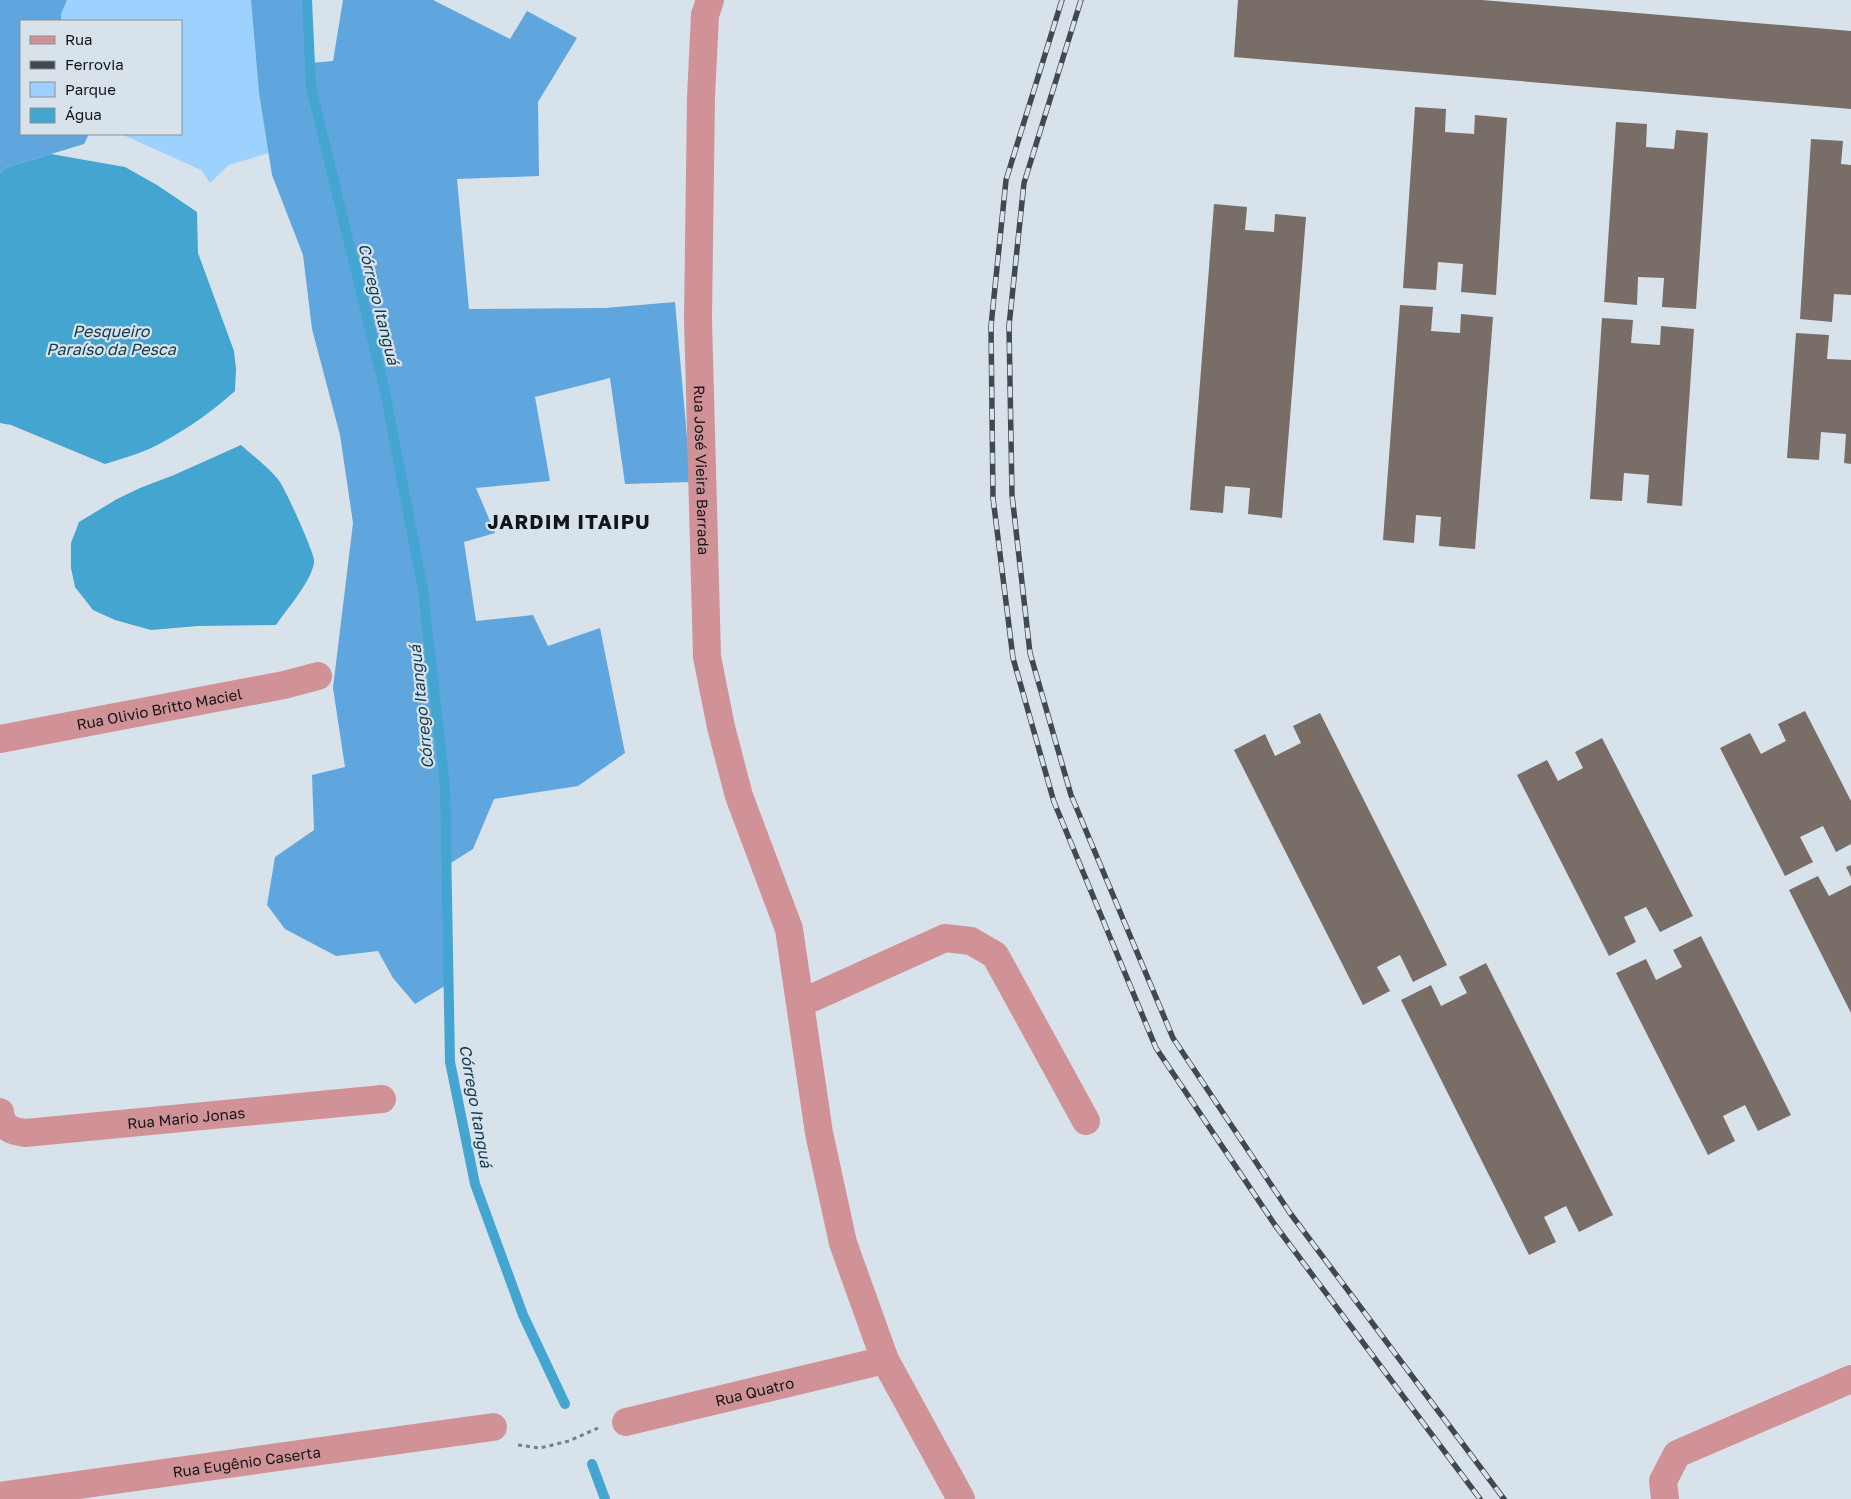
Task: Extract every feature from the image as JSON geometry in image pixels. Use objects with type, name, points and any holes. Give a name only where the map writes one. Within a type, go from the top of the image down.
[{"type":"street","name":"Rua José Vieira Barrada","points":[[710,0],[705,15],[701,97],[698,318],[707,657],[721,727],[739,796],[789,928],[819,1133],[843,1243],[885,1360],[961,1499]]},
{"type":"street","name":"Rua Olivio Britto Maciel","points":[[0,739],[284,686],[318,676]]},
{"type":"street","points":[[801,1004],[945,938],[971,941],[995,955],[1086,1121]]},
{"type":"street","name":"Rua Mario Jonas","points":[[0,1112],[1,1120],[12,1131],[25,1133],[382,1099]]},
{"type":"street","name":"Rua Quatro","points":[[626,1422],[885,1360]]},
{"type":"street","points":[[1665,1499],[1663,1481],[1677,1454],[1851,1379]]},
{"type":"street","name":"Rua Eugênio Caserta","points":[[0,1496],[493,1427]]},
{"type":"path","points":[[493,1427],[516,1445],[540,1448],[569,1441],[598,1428],[626,1422]]},
{"type":"green space","points":[[67,0],[251,0],[259,93],[269,153],[229,165],[210,183],[201,170],[123,135],[182,135],[182,20],[61,20],[60,14]]},
{"type":"shaded area","points":[[0,0],[67,0],[61,14],[61,20],[20,20],[20,135],[88,135],[84,144],[5,168],[0,173]]},
{"type":"shaded area","points":[[251,0],[307,0],[310,63],[333,61],[343,0],[433,0],[510,39],[527,11],[577,38],[538,102],[539,176],[457,179],[469,309],[605,308],[675,302],[691,482],[625,484],[610,378],[535,397],[550,481],[476,488],[495,533],[464,542],[476,621],[533,615],[548,646],[600,628],[625,753],[578,786],[494,799],[473,849],[446,866],[448,984],[415,1004],[393,978],[378,951],[336,956],[285,929],[267,905],[275,857],[314,830],[312,775],[345,767],[333,688],[353,523],[340,435],[312,329],[303,255],[272,175],[259,93]]},
{"type":"water","name":"Pesqueiro Paraíso da Pesca","points":[[51,154],[125,167],[157,185],[197,212],[198,253],[234,351],[236,369],[235,391],[205,416],[172,437],[144,451],[105,464],[11,425],[0,423],[0,173],[5,168]]},
{"type":"water","points":[[241,445],[267,467],[280,482],[299,521],[314,560],[310,575],[305,584],[276,625],[198,626],[151,630],[115,620],[93,610],[75,587],[71,568],[71,543],[79,522],[117,499],[140,488]]},
{"type":"building","points":[[1238,0],[1482,0],[1851,31],[1851,109],[1234,57]]},
{"type":"building","points":[[1415,107],[1446,109],[1445,132],[1474,134],[1475,115],[1507,118],[1496,295],[1461,292],[1463,264],[1438,262],[1436,290],[1403,288]]},
{"type":"building","points":[[1616,122],[1647,124],[1646,147],[1674,149],[1676,130],[1708,133],[1696,309],[1662,307],[1664,278],[1638,277],[1637,305],[1604,302]]},
{"type":"building","points":[[1811,139],[1843,141],[1841,164],[1851,165],[1851,295],[1834,294],[1832,322],[1800,319]]},
{"type":"building","points":[[1214,204],[1247,207],[1245,230],[1274,232],[1275,214],[1306,217],[1282,518],[1248,514],[1250,488],[1225,486],[1223,513],[1190,510]]},
{"type":"building","points":[[1400,305],[1433,307],[1431,331],[1460,333],[1461,314],[1493,317],[1475,549],[1439,546],[1441,517],[1416,515],[1414,543],[1383,540]]},
{"type":"building","points":[[1602,318],[1633,320],[1631,343],[1660,345],[1661,326],[1694,329],[1682,506],[1647,503],[1649,475],[1624,473],[1622,501],[1590,499]]},
{"type":"building","points":[[1796,333],[1829,335],[1827,359],[1851,360],[1851,464],[1844,463],[1846,434],[1821,432],[1819,460],[1787,458]]},
{"type":"building","points":[[1805,711],[1851,801],[1851,844],[1836,852],[1823,826],[1800,837],[1813,862],[1785,876],[1720,748],[1750,733],[1761,754],[1786,741],[1778,724]]},
{"type":"building","points":[[1320,713],[1447,965],[1413,982],[1400,955],[1377,967],[1390,991],[1363,1005],[1234,750],[1265,734],[1275,756],[1301,743],[1293,726]]},
{"type":"building","points":[[1602,738],[1693,916],[1660,932],[1646,907],[1624,917],[1636,942],[1609,956],[1517,775],[1547,760],[1558,781],[1583,768],[1575,752]]},
{"type":"building","points":[[1851,865],[1851,877],[1846,867]]},
{"type":"building","points":[[1818,876],[1829,896],[1851,885],[1851,1013],[1789,890]]},
{"type":"building","points":[[1701,936],[1791,1115],[1758,1131],[1745,1105],[1723,1116],[1735,1141],[1708,1155],[1616,973],[1646,959],[1656,980],[1682,967],[1673,950]]},
{"type":"building","points":[[1486,963],[1613,1215],[1579,1232],[1566,1206],[1544,1217],[1556,1242],[1529,1255],[1401,1000],[1431,985],[1441,1006],[1467,993],[1459,977]]},
{"type":"waterway","name":"Córrego Itanguá","points":[[307,0],[311,87],[384,387],[423,590],[445,786],[450,1062],[475,1184],[523,1315],[565,1404]]},
{"type":"waterway","name":"Córrego Itanguá","points":[[592,1464],[605,1499]]},
{"type":"railway","points":[[1062,0],[1006,180],[991,326],[993,498],[1013,658],[1054,802],[1156,1048],[1275,1225],[1480,1499]]},
{"type":"railway","points":[[1081,0],[1024,183],[1009,326],[1012,495],[1030,653],[1071,795],[1173,1038],[1290,1213],[1504,1499]]},
{"type":"district","name":"JARDIM ITAIPU","points":[[569,521]]}]
